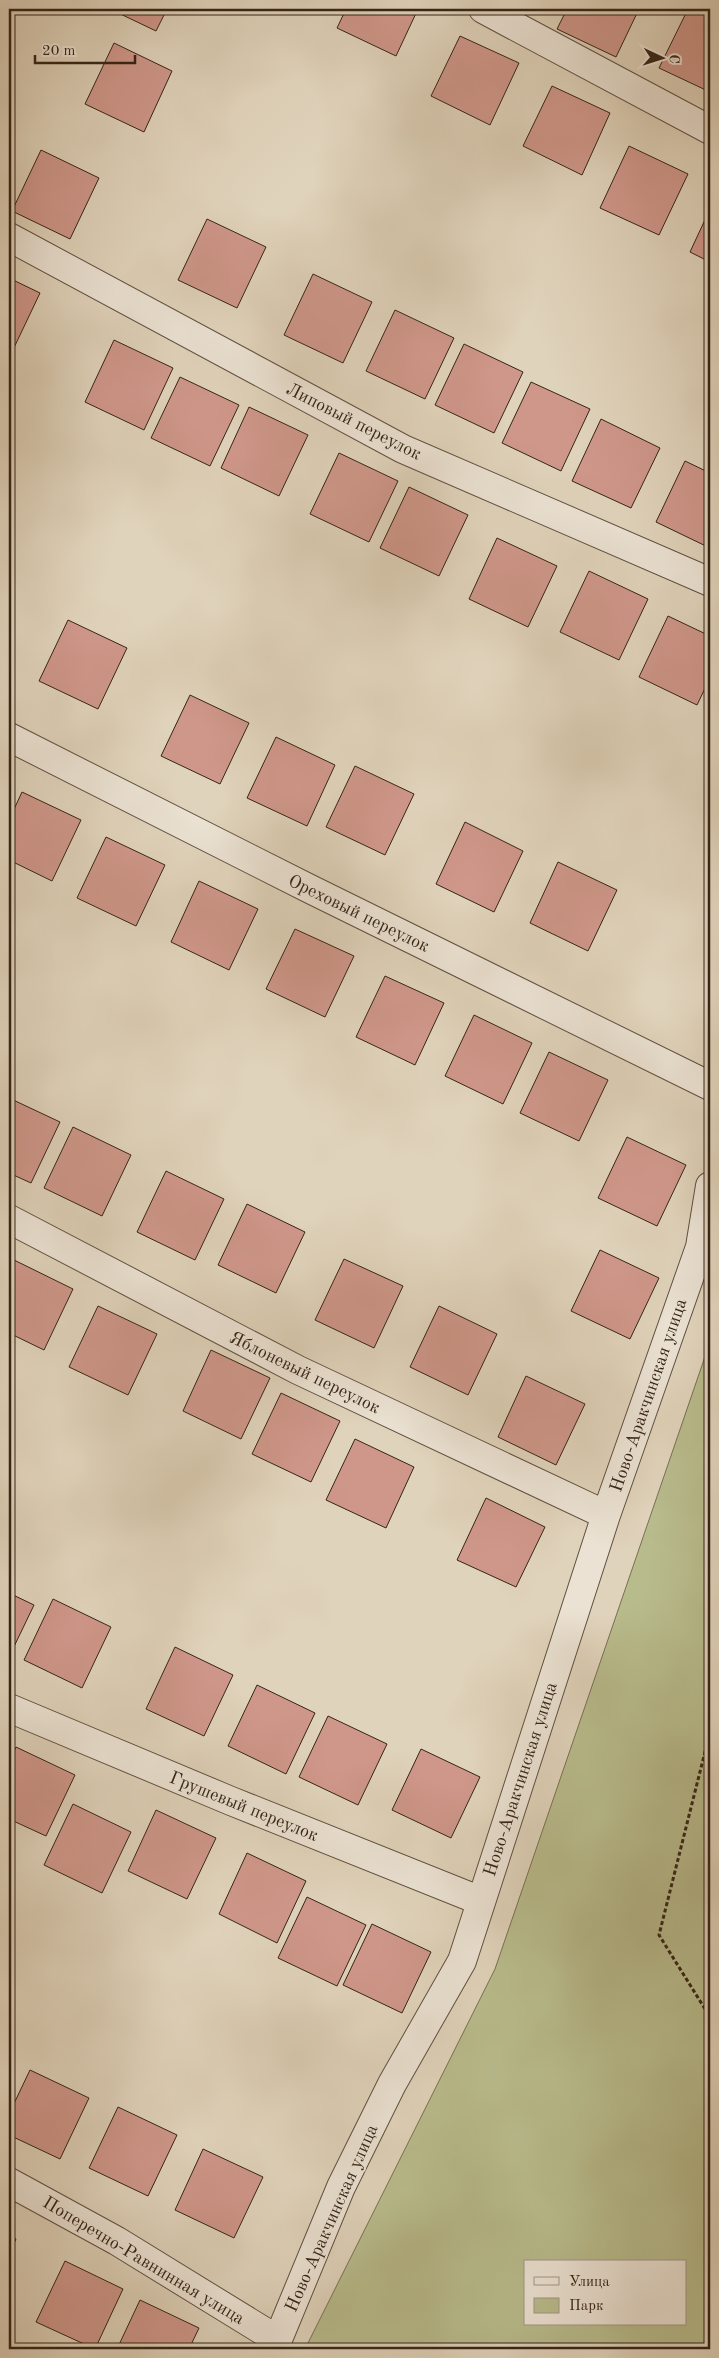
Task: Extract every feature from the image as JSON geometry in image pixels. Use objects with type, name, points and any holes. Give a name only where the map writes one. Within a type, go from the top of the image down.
[{"type":"street","points":[[483,9],[710,130]]},
{"type":"street","name":"Липовый переулок","points":[[9,237],[403,449],[710,582]]},
{"type":"street","name":"Ореховый переулок","points":[[9,737],[710,1086]]},
{"type":"street","name":"Ново-Аракчинская улица","points":[[276,2345],[341,2187],[392,2084],[462,1961],[606,1515],[700,1247],[710,1186]]},
{"type":"street","name":"Яблоневый переулок","points":[[9,1219],[298,1370],[606,1515]]},
{"type":"street","name":"Грушевый переулок","points":[[9,1708],[231,1801],[481,1901]]},
{"type":"street","name":"Поперечно-Равнинная улица","points":[[9,2182],[117,2241],[276,2345]]},
{"type":"path","points":[[710,1732],[659,1935],[710,2018]]},
{"type":"green space","points":[[710,1342],[710,2349],[305,2349],[495,1969]]},
{"type":"building","points":[[110,9],[167,9],[156,31]]},
{"type":"building","points":[[346,9],[418,9],[396,56],[337,28]]},
{"type":"building","points":[[567,9],[639,9],[616,57],[557,29]]},
{"type":"building","points":[[688,9],[710,17],[710,92],[659,68]]},
{"type":"building","points":[[460,36],[519,63],[490,125],[431,96]]},
{"type":"building","points":[[114,43],[172,71],[144,132],[85,104]]},
{"type":"building","points":[[552,86],[610,113],[582,175],[523,146]]},
{"type":"building","points":[[629,146],[688,174],[659,235],[600,208]]},
{"type":"building","points":[[41,150],[99,178],[70,239],[12,211]]},
{"type":"building","points":[[710,209],[710,262],[690,252]]},
{"type":"building","points":[[207,219],[266,247],[237,308],[178,280]]},
{"type":"building","points":[[313,274],[372,302],[343,363],[284,335]]},
{"type":"building","points":[[9,278],[40,293],[11,354],[9,353]]},
{"type":"building","points":[[395,310],[454,338],[425,399],[366,371]]},
{"type":"building","points":[[114,340],[173,368],[144,430],[85,402]]},
{"type":"building","points":[[464,344],[523,372],[494,433],[435,405]]},
{"type":"building","points":[[180,377],[239,405],[210,466],[151,438]]},
{"type":"building","points":[[531,382],[590,409],[561,471],[502,443]]},
{"type":"building","points":[[249,407],[308,435],[279,496],[221,468]]},
{"type":"building","points":[[601,419],[660,448],[631,508],[572,481]]},
{"type":"building","points":[[339,453],[398,481],[369,542],[310,514]]},
{"type":"building","points":[[685,461],[710,473],[710,548],[656,522]]},
{"type":"building","points":[[409,487],[468,515],[439,576],[380,548]]},
{"type":"building","points":[[497,538],[557,566],[528,627],[469,599]]},
{"type":"building","points":[[589,571],[648,599],[619,660],[560,632]]},
{"type":"building","points":[[668,616],[710,636],[710,678],[697,705],[639,677]]},
{"type":"building","points":[[68,620],[127,648],[98,709],[39,681]]},
{"type":"building","points":[[190,695],[249,723],[220,784],[161,756]]},
{"type":"building","points":[[276,737],[335,765],[307,826],[247,798]]},
{"type":"building","points":[[355,766],[414,794],[385,855],[326,827]]},
{"type":"building","points":[[22,792],[81,820],[52,881],[9,860],[9,820]]},
{"type":"building","points":[[465,822],[523,851],[494,912],[436,884]]},
{"type":"building","points":[[106,837],[165,865],[136,926],[77,898]]},
{"type":"building","points":[[558,862],[617,890],[588,951],[530,923]]},
{"type":"building","points":[[199,881],[258,909],[229,970],[171,942]]},
{"type":"building","points":[[295,929],[354,956],[325,1017],[266,989]]},
{"type":"building","points":[[385,976],[444,1003],[415,1065],[356,1037]]},
{"type":"building","points":[[474,1015],[532,1043],[503,1104],[445,1076]]},
{"type":"building","points":[[549,1052],[608,1080],[579,1141],[520,1113]]},
{"type":"building","points":[[9,1098],[60,1122],[31,1183],[9,1173]]},
{"type":"building","points":[[73,1127],[131,1155],[102,1216],[44,1188]]},
{"type":"building","points":[[627,1137],[686,1165],[657,1226],[598,1198]]},
{"type":"building","points":[[166,1171],[224,1199],[195,1260],[137,1232]]},
{"type":"building","points":[[247,1204],[305,1232],[276,1293],[218,1265]]},
{"type":"building","points":[[600,1250],[659,1278],[630,1339],[571,1311]]},
{"type":"building","points":[[344,1259],[403,1286],[374,1348],[315,1320]]},
{"type":"building","points":[[14,1260],[73,1289],[44,1350],[9,1333],[9,1272]]},
{"type":"building","points":[[98,1306],[157,1334],[128,1395],[69,1367]]},
{"type":"building","points":[[439,1306],[497,1334],[468,1395],[410,1367]]},
{"type":"building","points":[[211,1350],[270,1378],[241,1439],[183,1411]]},
{"type":"building","points":[[526,1376],[585,1404],[556,1465],[498,1437]]},
{"type":"building","points":[[281,1393],[340,1421],[311,1482],[252,1454]]},
{"type":"building","points":[[355,1439],[414,1467],[386,1528],[326,1500]]},
{"type":"building","points":[[486,1498],[545,1527],[516,1587],[457,1560]]},
{"type":"building","points":[[9,1593],[34,1605],[9,1657]]},
{"type":"building","points":[[53,1599],[111,1627],[82,1688],[24,1660]]},
{"type":"building","points":[[175,1647],[233,1675],[204,1736],[146,1709]]},
{"type":"building","points":[[257,1685],[315,1713],[286,1774],[228,1746]]},
{"type":"building","points":[[328,1716],[387,1744],[358,1805],[299,1777]]},
{"type":"building","points":[[16,1747],[75,1775],[46,1836],[9,1819],[9,1762]]},
{"type":"building","points":[[421,1749],[480,1777],[451,1838],[392,1810]]},
{"type":"building","points":[[73,1804],[131,1832],[102,1893],[44,1865]]},
{"type":"building","points":[[156,1810],[216,1838],[187,1899],[128,1871]]},
{"type":"building","points":[[247,1853],[306,1881],[277,1943],[219,1914]]},
{"type":"building","points":[[307,1897],[366,1925],[337,1986],[278,1958]]},
{"type":"building","points":[[372,1924],[431,1952],[402,2013],[343,1985]]},
{"type":"building","points":[[30,2070],[89,2098],[60,2159],[9,2135],[9,2114]]},
{"type":"building","points":[[118,2107],[177,2135],[148,2196],[89,2168]]},
{"type":"building","points":[[203,2149],[263,2177],[234,2238],[175,2210]]},
{"type":"building","points":[[9,2236],[16,2239],[9,2255]]},
{"type":"building","points":[[65,2261],[123,2289],[95,2349],[36,2322]]},
{"type":"building","points":[[140,2300],[199,2328],[189,2349],[117,2349]]}]
